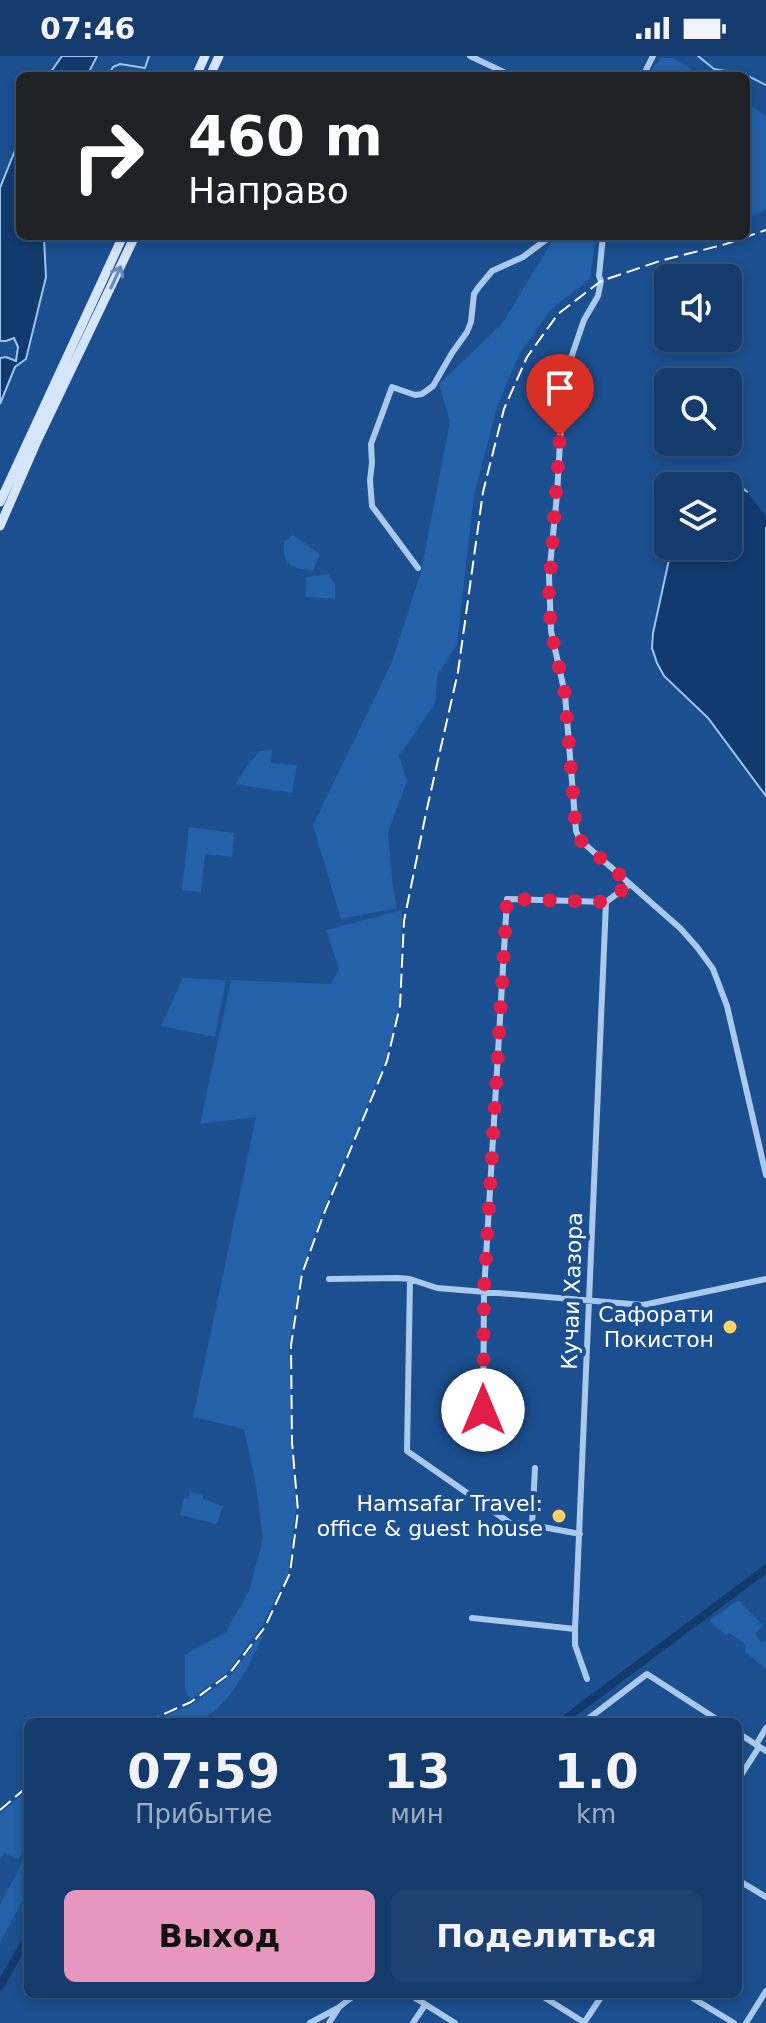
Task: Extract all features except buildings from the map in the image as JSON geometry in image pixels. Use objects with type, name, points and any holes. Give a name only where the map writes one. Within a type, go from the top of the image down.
[{"type":"main road","points":[[0,502],[121,240]]},
{"type":"main road","points":[[0,526],[133,240]]},
{"type":"street","points":[[470,56],[504,72]]},
{"type":"street","points":[[418,568],[372,506],[371,444],[392,387],[415,395],[430,389],[467,332],[474,294],[478,288],[492,271],[523,257],[546,240]]},
{"type":"street","points":[[603,240],[598,296],[584,320],[572,355],[562,407],[549,592],[551,631],[565,694],[576,831],[580,840],[689,937],[713,969],[737,1049],[766,1175]]},
{"type":"street","points":[[483,1439],[484,1292],[507,899],[606,902],[630,884]]},
{"type":"street","name":"Кучаи Хазора","points":[[587,1679],[575,1645],[575,1629],[606,902]]},
{"type":"street","points":[[329,1279],[410,1279],[437,1288],[643,1305],[766,1279]]},
{"type":"street","points":[[410,1279],[407,1451],[510,1523],[580,1534]]},
{"type":"street","points":[[532,1525],[535,1468]]},
{"type":"street","points":[[472,1618],[575,1629]]},
{"type":"street","points":[[589,1718],[647,1674],[715,1718]]},
{"type":"street","points":[[742,1774],[760,1747],[766,1728]]},
{"type":"street","points":[[742,1736],[760,1747]]},
{"type":"street","points":[[742,1882],[766,1897]]},
{"type":"street","points":[[746,2023],[766,1991]]},
{"type":"street","points":[[310,2023],[351,1998]]},
{"type":"street","points":[[415,1998],[455,2023]]},
{"type":"street","points":[[545,1998],[585,2023],[601,1998]]},
{"type":"street","points":[[693,1998],[734,2023]]},
{"type":"street","points":[[413,2023],[425,2005]]},
{"type":"street","points":[[329,2023],[338,2008]]},
{"type":"shaded area","points":[[62,56],[97,56],[89,72],[51,72]]},
{"type":"shaded area","points":[[662,58],[673,58],[695,72],[652,72],[653,66]]},
{"type":"shaded area","points":[[750,106],[766,116],[766,209],[750,218]]},
{"type":"shaded area","points":[[16,148],[16,240],[44,240],[46,277],[26,359],[15,367],[0,404],[0,358],[16,361],[18,347],[14,338],[0,341],[0,188]]},
{"type":"shaded area","points":[[553,240],[595,240],[590,279],[550,310],[519,355],[497,407],[474,495],[457,645],[438,673],[435,703],[399,756],[407,781],[388,833],[397,908],[341,919],[313,825],[391,664],[421,572],[450,422],[439,384],[502,324]]},
{"type":"shaded area","points":[[742,489],[747,492],[743,497],[766,526],[766,796],[708,718],[664,676],[652,648],[669,560],[742,560]]},
{"type":"shaded area","points":[[293,535],[320,554],[313,571],[294,567],[287,561],[284,542]]},
{"type":"shaded area","points":[[328,574],[335,584],[335,599],[305,597],[306,577]]},
{"type":"shaded area","points":[[272,750],[271,763],[297,765],[292,793],[236,784],[260,751]]},
{"type":"shaded area","points":[[189,827],[234,833],[232,857],[205,854],[201,892],[182,890]]},
{"type":"shaded area","points":[[402,910],[399,1007],[385,1062],[321,1216],[301,1275],[289,1345],[296,1510],[288,1574],[262,1626],[228,1672],[190,1700],[185,1689],[185,1655],[226,1632],[249,1591],[263,1539],[244,1429],[193,1417],[256,1117],[200,1124],[231,980],[331,984],[339,969],[326,930]]},
{"type":"shaded area","points":[[183,978],[226,980],[215,1037],[161,1026]]},
{"type":"shaded area","points":[[190,1492],[223,1506],[217,1524],[180,1515],[184,1498],[188,1499]]},
{"type":"shaded area","points":[[738,1600],[763,1625],[755,1634],[762,1643],[766,1640],[766,1669],[744,1651],[746,1645],[729,1633],[727,1636],[709,1621]]},
{"type":"shaded area","points":[[259,1637],[263,1637],[237,1685],[210,1715],[205,1718],[160,1718],[193,1704],[231,1675]]},
{"type":"shaded area","points":[[24,1793],[24,1849],[18,1860],[5,1853],[0,1858],[0,1814]]},
{"type":"shaded area","points":[[24,1859],[24,1898],[0,1943],[0,1904]]},
{"type":"waterway","points":[[110,72],[120,64],[145,68],[149,56]]},
{"type":"waterway","points":[[698,56],[714,69],[732,72]]},
{"type":"waterway","points":[[750,77],[766,85]]},
{"type":"waterway","points":[[742,495],[766,523]]},
{"type":"waterway","points":[[566,1718],[766,1569]]},
{"type":"waterway","points":[[0,1986],[24,1944]]},
{"type":"railway","points":[[750,236],[766,230]]},
{"type":"railway","points":[[155,1718],[191,1702],[229,1674],[265,1627],[290,1573],[298,1511],[292,1442],[291,1345],[302,1274],[387,1061],[400,1006],[404,921],[458,672],[483,492],[504,409],[527,357],[558,314],[601,281],[737,240]]},
{"type":"railway","points":[[0,1810],[24,1789]]},
{"type":"place","name":"Сафорати Покистон","points":[[730,1327]]},
{"type":"place","name":"Hamsafar Travel: office & guest house","points":[[559,1516]]},
{"type":"route","points":[[483,1410],[484,1292],[507,899],[606,902],[630,884],[580,840],[576,831],[565,694],[551,631],[549,592],[560,436]]}]
